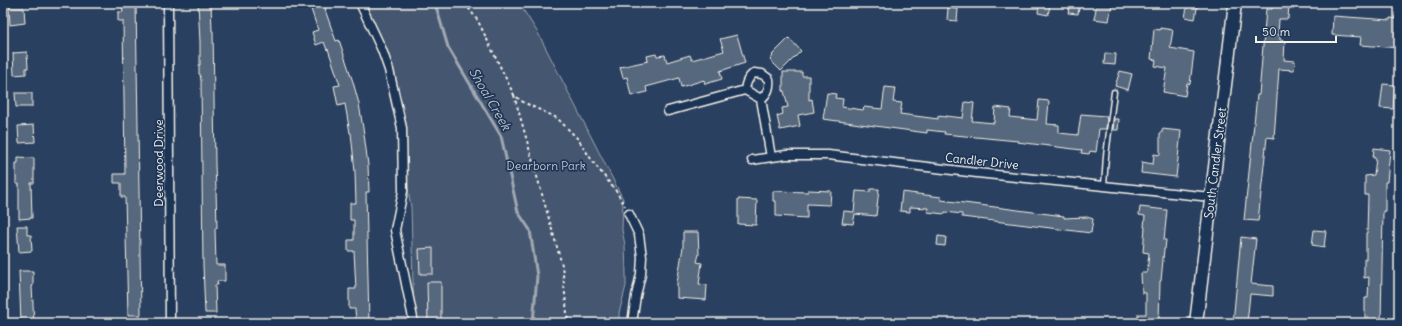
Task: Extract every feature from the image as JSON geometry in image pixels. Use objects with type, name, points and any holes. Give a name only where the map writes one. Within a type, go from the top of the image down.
[{"type":"main road","name":"South Candler Street","points":[[1196,323],[1235,3]]},
{"type":"street","name":"Deerwood Drive","points":[[168,3],[170,323]]},
{"type":"street","points":[[360,3],[382,50],[389,70],[402,128],[403,191],[395,230],[414,323]]},
{"type":"street","points":[[745,90],[748,78],[754,73],[762,74],[769,79],[770,86],[767,93],[761,99]]},
{"type":"street","points":[[668,111],[745,90],[761,99]]},
{"type":"street","points":[[761,99],[771,157]]},
{"type":"street","name":"Candler Drive","points":[[752,160],[786,155],[828,155],[976,173],[1211,197]]},
{"type":"street","points":[[630,214],[639,236],[642,257],[641,274],[632,323]]},
{"type":"lane","points":[[1104,186],[1114,92]]},
{"type":"path","points":[[465,3],[478,22],[514,95],[562,265],[568,323]]},
{"type":"path","points":[[514,95],[523,102],[557,118],[578,139],[616,191],[630,214]]},
{"type":"green space","name":"Dearborn Park","points":[[358,3],[519,3],[538,33],[623,199],[622,230],[625,245],[626,286],[619,313],[619,323],[414,323],[411,207],[384,52]]},
{"type":"building","points":[[122,3],[136,3],[141,315],[128,315],[125,197],[121,197],[121,183],[114,183],[114,174],[125,174],[123,21],[118,21],[118,12],[123,12]]},
{"type":"building","points":[[198,3],[211,3],[213,31],[217,228],[215,228],[216,265],[225,265],[225,281],[217,281],[218,285],[215,285],[216,313],[205,313],[201,81],[199,74],[200,42]]},
{"type":"building","points":[[309,3],[324,3],[336,41],[339,40],[359,104],[368,165],[369,192],[366,192],[369,323],[356,323],[355,309],[349,309],[349,289],[356,289],[354,251],[348,251],[348,240],[354,240],[354,220],[350,220],[350,203],[356,203],[355,172],[351,133],[345,104],[338,106],[334,86],[340,85],[328,49],[327,50],[324,42],[316,45],[312,32],[318,30]]},
{"type":"building","points":[[1070,3],[1080,3],[1078,14],[1068,13]]},
{"type":"building","points":[[1097,3],[1112,3],[1109,21],[1094,19]]},
{"type":"building","points":[[1188,3],[1198,3],[1195,19],[1185,17]]},
{"type":"building","points":[[1279,3],[1289,4],[1288,19],[1279,19],[1278,35],[1280,35],[1280,40],[1285,41],[1284,60],[1295,61],[1294,70],[1279,69],[1274,138],[1267,137],[1258,221],[1244,220],[1257,95],[1259,95],[1266,9],[1272,9],[1273,5],[1278,6]]},
{"type":"building","points":[[1039,4],[1050,5],[1048,15],[1038,13]]},
{"type":"building","points":[[9,8],[24,8],[25,23],[10,25]]},
{"type":"building","points":[[948,8],[958,9],[957,21],[947,20]]},
{"type":"building","points":[[1333,16],[1390,20],[1390,18],[1399,19],[1399,48],[1360,45],[1361,37],[1332,35]]},
{"type":"building","points":[[1160,28],[1173,30],[1170,48],[1194,52],[1190,84],[1187,83],[1185,96],[1163,92],[1167,68],[1155,66],[1156,60],[1151,59],[1154,29],[1160,30]]},
{"type":"building","points":[[737,35],[745,63],[720,71],[722,79],[705,84],[704,80],[681,87],[679,78],[646,87],[647,92],[631,96],[627,77],[623,78],[620,67],[648,61],[647,56],[656,54],[657,56],[665,55],[667,62],[690,55],[692,60],[724,51],[720,39]]},
{"type":"building","points":[[789,38],[801,51],[781,71],[770,60],[773,56],[772,55]]},
{"type":"building","points":[[27,52],[28,68],[26,68],[26,74],[14,75],[13,53]]},
{"type":"building","points":[[1105,53],[1116,54],[1115,65],[1104,64]]},
{"type":"building","points":[[1120,71],[1132,74],[1128,90],[1115,86]]},
{"type":"building","points":[[783,72],[802,72],[802,76],[809,76],[809,100],[812,99],[814,112],[798,115],[800,126],[780,130],[777,116],[783,114],[782,108],[788,107],[783,91]]},
{"type":"building","points":[[1383,84],[1395,85],[1393,109],[1380,108]]},
{"type":"building","points":[[885,87],[895,88],[893,102],[902,103],[900,114],[938,119],[938,116],[963,118],[965,102],[974,103],[972,121],[994,123],[995,107],[1011,109],[1010,117],[1037,120],[1039,100],[1049,101],[1047,124],[1059,125],[1059,133],[1078,135],[1081,114],[1106,116],[1106,129],[1099,129],[1096,152],[1090,151],[1089,154],[1081,153],[1082,150],[1017,142],[1018,141],[944,134],[945,132],[927,130],[927,133],[823,119],[827,93],[836,94],[835,98],[843,99],[842,107],[863,110],[864,107],[882,109]]},
{"type":"building","points":[[15,93],[32,93],[32,107],[16,107]]},
{"type":"building","points":[[1114,119],[1119,119],[1118,130],[1113,130]]},
{"type":"building","points":[[34,125],[35,142],[19,143],[18,126]]},
{"type":"building","points":[[1162,129],[1181,131],[1176,177],[1141,173],[1142,162],[1153,164],[1154,154],[1160,155],[1160,133],[1162,133]]},
{"type":"building","points":[[1374,148],[1390,150],[1387,182],[1385,182],[1385,211],[1383,211],[1381,323],[1365,323],[1365,298],[1368,298],[1369,277],[1364,278],[1368,195],[1365,195],[1365,176],[1374,175],[1376,158],[1373,158]]},
{"type":"building","points":[[18,157],[34,158],[34,183],[31,183],[32,218],[19,219],[19,184],[16,184],[16,163],[18,163]]},
{"type":"building","points":[[870,189],[879,189],[876,216],[855,214],[853,224],[842,223],[844,211],[854,212],[856,191],[870,192]]},
{"type":"building","points":[[808,190],[831,191],[830,205],[807,204],[807,218],[776,216],[776,201],[773,201],[773,191],[808,192]]},
{"type":"building","points":[[902,192],[941,197],[941,200],[1064,216],[1064,218],[1087,217],[1093,219],[1091,233],[962,217],[962,214],[927,212],[928,208],[910,207],[910,212],[900,211]]},
{"type":"building","points":[[738,199],[757,200],[756,225],[738,224]]},
{"type":"building","points":[[1140,207],[1167,210],[1164,240],[1166,240],[1160,281],[1159,322],[1157,323],[1138,323],[1138,314],[1146,314],[1146,293],[1142,293],[1141,273],[1147,273],[1149,253],[1143,252],[1145,216],[1139,215]]},
{"type":"building","points":[[17,226],[27,226],[27,235],[31,235],[32,251],[19,252]]},
{"type":"building","points":[[1314,230],[1326,231],[1324,247],[1312,245]]},
{"type":"building","points":[[683,232],[698,232],[699,254],[697,262],[702,263],[699,284],[707,285],[706,300],[677,298],[677,283],[683,247]]},
{"type":"building","points":[[938,236],[946,237],[945,246],[937,245]]},
{"type":"building","points":[[1241,237],[1256,239],[1251,284],[1273,286],[1273,296],[1250,294],[1247,323],[1233,323]]},
{"type":"building","points":[[433,248],[433,274],[420,274],[419,249]]},
{"type":"building","points":[[19,271],[33,271],[32,286],[34,323],[21,323]]},
{"type":"building","points":[[427,282],[441,282],[441,323],[428,323]]},
{"type":"waterway","name":"Shoal Creek","points":[[435,3],[448,47],[501,136],[518,212],[530,230],[537,276],[533,323]]}]
